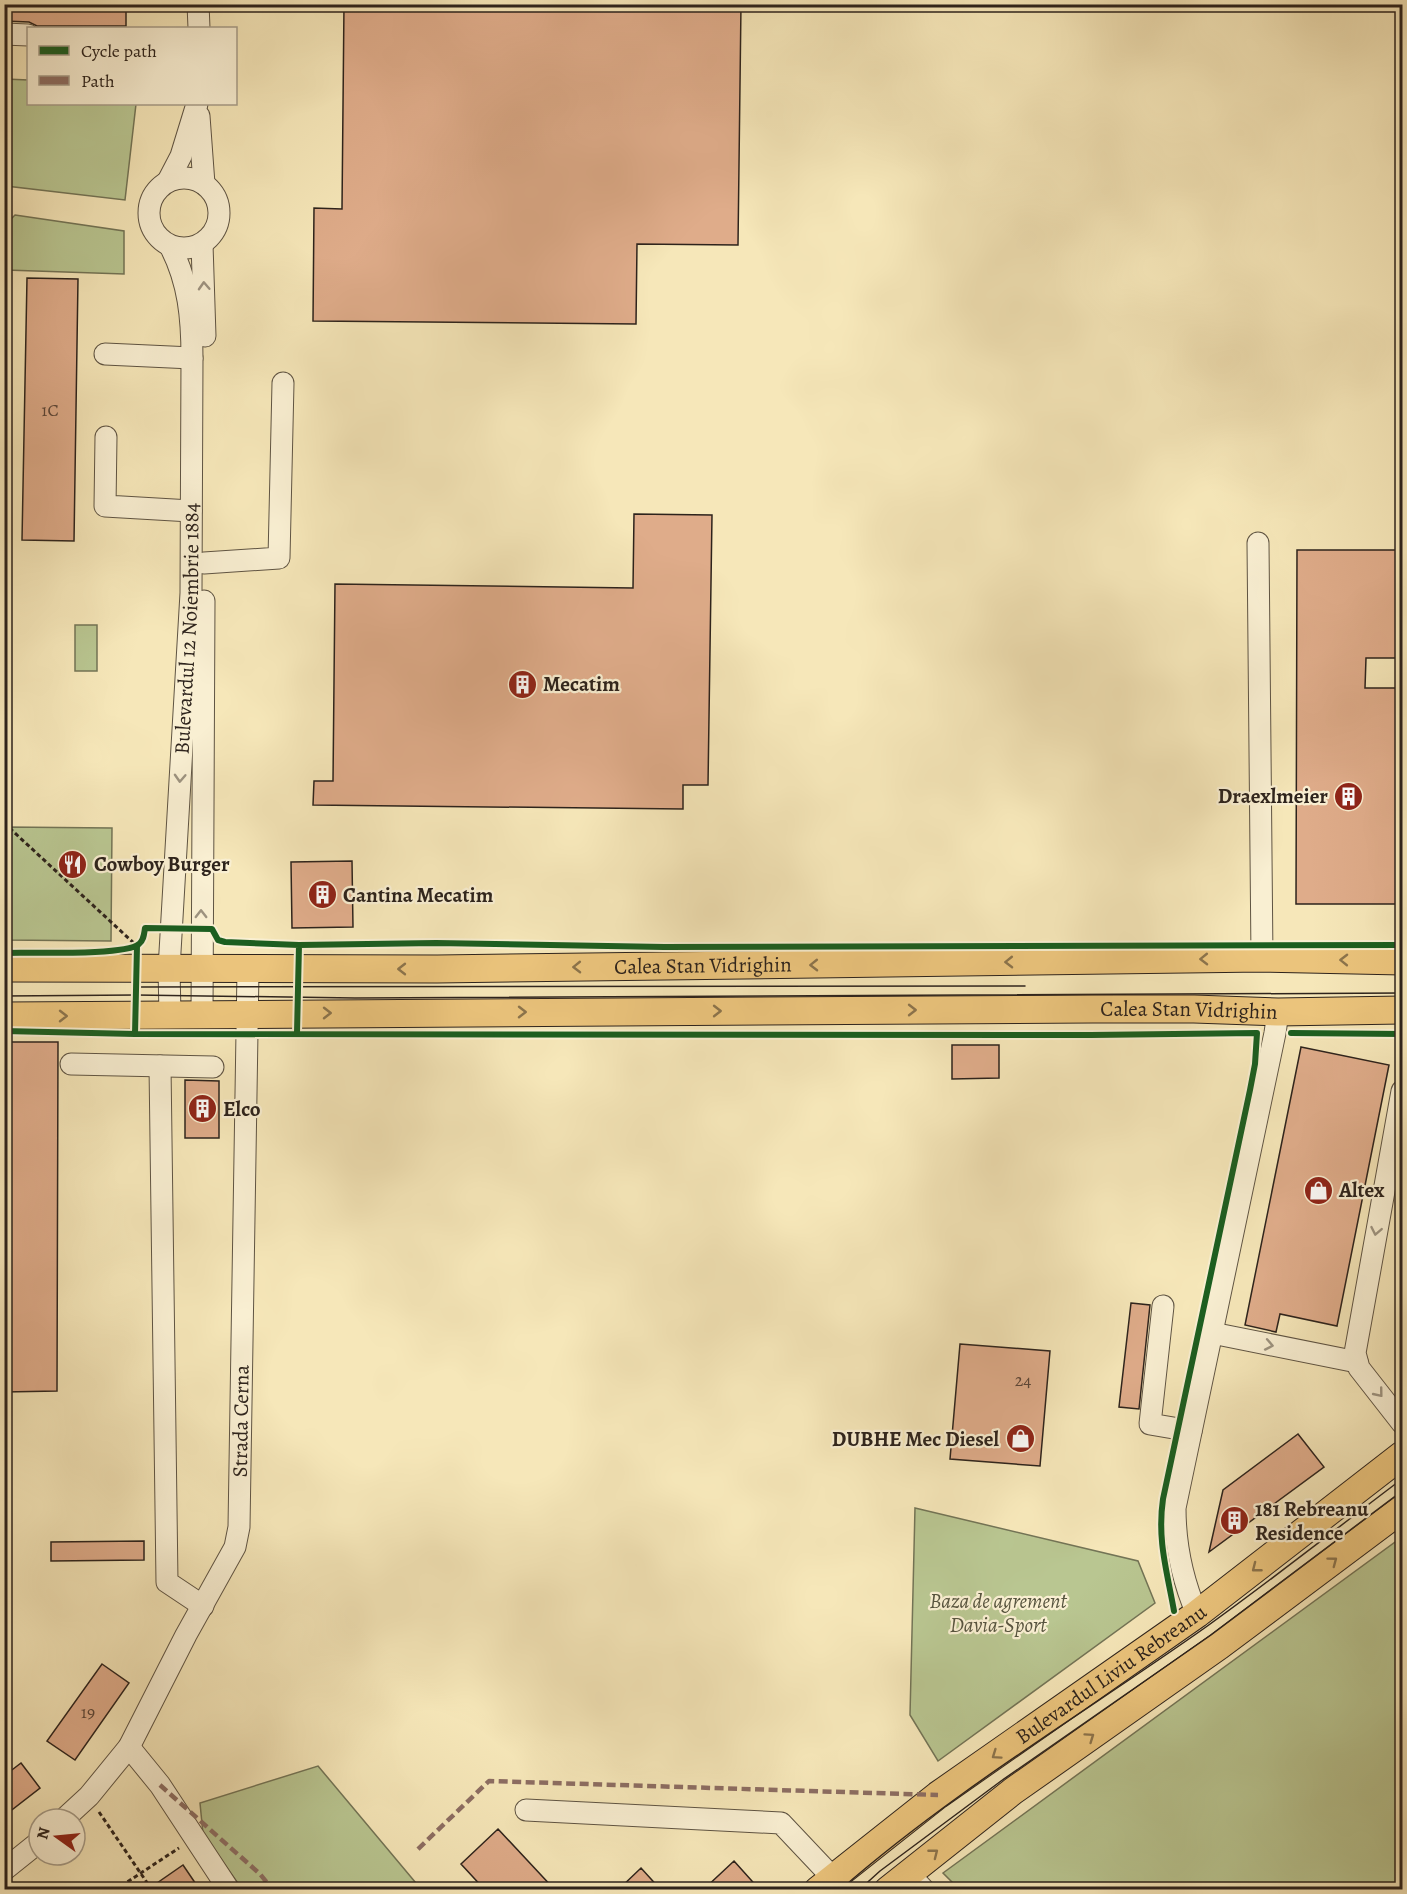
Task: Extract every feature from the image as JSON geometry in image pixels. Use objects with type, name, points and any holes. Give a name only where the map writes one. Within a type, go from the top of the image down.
[{"type":"main road","name":"Calea Stan Vidrighin","points":[[4,968],[248,970],[1262,958],[1402,961]]},
{"type":"main road","name":"Calea Stan Vidrighin","points":[[4,1016],[1092,1009],[1400,1012]]},
{"type":"main road","name":"Bulevardul Liviu Rebreanu","points":[[825,1883],[938,1795],[1197,1614],[1402,1455]]},
{"type":"main road","name":"Bulevardul Liviu Rebreanu","points":[[907,1884],[1013,1791],[1219,1646],[1402,1509]]},
{"type":"street","points":[[198,4],[199,27]]},
{"type":"street","points":[[4,34],[27,35]]},
{"type":"street","points":[[168,181],[180,178],[193,179],[204,184],[216,200],[219,220],[215,229],[202,244],[192,248],[170,246],[161,241],[153,232],[148,211],[154,194],[168,181],[182,156],[197,105]]},
{"type":"street","points":[[197,105],[204,184]]},
{"type":"street","name":"Bulevardul 12 Noiembrie 1884","points":[[202,244],[206,322],[202,1015]]},
{"type":"street","name":"Bulevardul 12 Noiembrie 1884","points":[[170,246],[186,286],[192,321],[190,593],[169,969],[170,1015]]},
{"type":"street","points":[[105,354],[192,358]]},
{"type":"street","points":[[204,562],[279,558],[283,383]]},
{"type":"street","points":[[106,437],[105,506],[191,511]]},
{"type":"street","points":[[1258,543],[1262,958]]},
{"type":"street","name":"Strada Cerna","points":[[77,1807],[129,1747],[235,1547],[239,1527],[248,970]]},
{"type":"street","points":[[1197,1614],[1181,1570],[1175,1536],[1175,1508],[1278,1012]]},
{"type":"street","points":[[71,1064],[213,1067]]},
{"type":"street","points":[[160,1066],[167,1582],[203,1606]]},
{"type":"street","points":[[1402,1091],[1355,1353],[1359,1368],[1402,1423]]},
{"type":"street","points":[[1163,1306],[1150,1424],[1191,1431]]},
{"type":"street","points":[[1212,1333],[1357,1362]]},
{"type":"street","points":[[129,1747],[160,1785],[229,1890]]},
{"type":"street","points":[[526,1809],[781,1823],[825,1883]]},
{"type":"street","points":[[4,1870],[27,1852]]},
{"type":"path","points":[[4,823],[137,946]]},
{"type":"path","points":[[88,1796],[150,1887]]},
{"type":"path","points":[[115,1890],[195,1837]]},
{"type":"green space","points":[[5,79],[27,80],[27,105],[136,105],[125,200],[6,186]]},
{"type":"green space","points":[[15,215],[124,231],[124,274],[6,270],[6,224]]},
{"type":"green space","points":[[75,625],[97,625],[97,671],[75,671]]},
{"type":"green space","points":[[5,827],[112,828],[111,941],[5,940]]},
{"type":"green space","name":"Baza de agrement Davia-Sport","points":[[915,1508],[1138,1561],[1155,1603],[938,1761],[910,1715]]},
{"type":"green space","points":[[1402,1537],[1402,1889],[960,1890],[943,1873]]},
{"type":"green space","points":[[318,1766],[421,1889],[242,1889],[203,1834],[200,1803]]},
{"type":"building","points":[[4,4],[126,4],[126,26],[37,26],[29,22],[4,21]]},
{"type":"building","points":[[344,4],[741,4],[738,245],[637,244],[636,324],[313,321],[314,208],[342,209]]},
{"type":"building","points":[[27,278],[78,279],[74,541],[22,540]]},
{"type":"building","name":"Mecatim","points":[[634,514],[712,515],[708,785],[683,785],[683,809],[313,805],[314,781],[333,781],[335,584],[633,588]]},
{"type":"building","name":"Draexlmeier","points":[[1297,550],[1402,550],[1402,658],[1366,658],[1365,688],[1402,688],[1402,904],[1296,904]]},
{"type":"building","name":"Cantina Mecatim","points":[[352,861],[353,927],[292,928],[291,862]]},
{"type":"building","points":[[4,1042],[58,1042],[57,1391],[4,1392]]},
{"type":"building","points":[[952,1045],[999,1045],[999,1078],[952,1079]]},
{"type":"building","name":"Altex","points":[[1301,1047],[1389,1065],[1337,1326],[1280,1314],[1276,1332],[1245,1325]]},
{"type":"building","name":"Elco","points":[[185,1080],[219,1081],[219,1138],[185,1138]]},
{"type":"building","points":[[1131,1303],[1150,1305],[1139,1409],[1119,1407]]},
{"type":"building","points":[[960,1344],[1050,1351],[1040,1466],[950,1459]]},
{"type":"building","name":"181 Rebreanu Residence","points":[[1298,1434],[1324,1467],[1209,1552],[1223,1490]]},
{"type":"building","points":[[144,1541],[144,1560],[51,1561],[51,1542]]},
{"type":"building","points":[[102,1664],[129,1683],[75,1760],[47,1741]]},
{"type":"building","points":[[21,1763],[40,1788],[4,1816],[4,1776]]},
{"type":"building","points":[[498,1829],[555,1890],[485,1890],[461,1864]]},
{"type":"building","points":[[734,1861],[760,1890],[703,1890]]},
{"type":"building","points":[[183,1865],[200,1890],[147,1890]]},
{"type":"building","points":[[641,1868],[661,1890],[618,1890]]},
{"type":"tram line","points":[[140,987],[1025,986]]},
{"type":"tram line","points":[[4,996],[355,998],[1402,993]]},
{"type":"tram line","points":[[840,1890],[883,1854],[973,1786],[1206,1627],[1402,1479]]},
{"type":"tram line","points":[[859,1890],[880,1871],[1001,1781],[1211,1635],[1402,1491]]},
{"type":"marked path","points":[[418,1849],[489,1781],[938,1795]]},
{"type":"marked path","points":[[160,1785],[260,1874],[273,1890]]},
{"type":"cycle path","points":[[4,953],[75,953],[130,948],[141,942],[145,928],[212,929],[218,940],[225,942],[299,945],[436,943],[664,947],[1402,945]]},
{"type":"cycle path","points":[[297,1033],[299,945]]},
{"type":"cycle path","points":[[135,1034],[137,946]]},
{"type":"cycle path","points":[[4,1031],[135,1034],[1091,1035],[1257,1033],[1250,1090],[1163,1499],[1162,1542],[1174,1611]]},
{"type":"cycle path","points":[[1291,1033],[1402,1034]]},
{"type":"place","name":"Mecatim","points":[[522,684]]},
{"type":"place","name":"Draexlmeier","points":[[1349,796]]},
{"type":"place","name":"Cowboy Burger","points":[[73,864]]},
{"type":"place","name":"Cantina Mecatim","points":[[322,895]]},
{"type":"place","name":"Elco","points":[[202,1109]]},
{"type":"place","name":"Altex","points":[[1318,1190]]},
{"type":"place","name":"DUBHE Mec Diesel","points":[[1020,1439]]},
{"type":"place","name":"181 Rebreanu Residence","points":[[1234,1521]]}]
